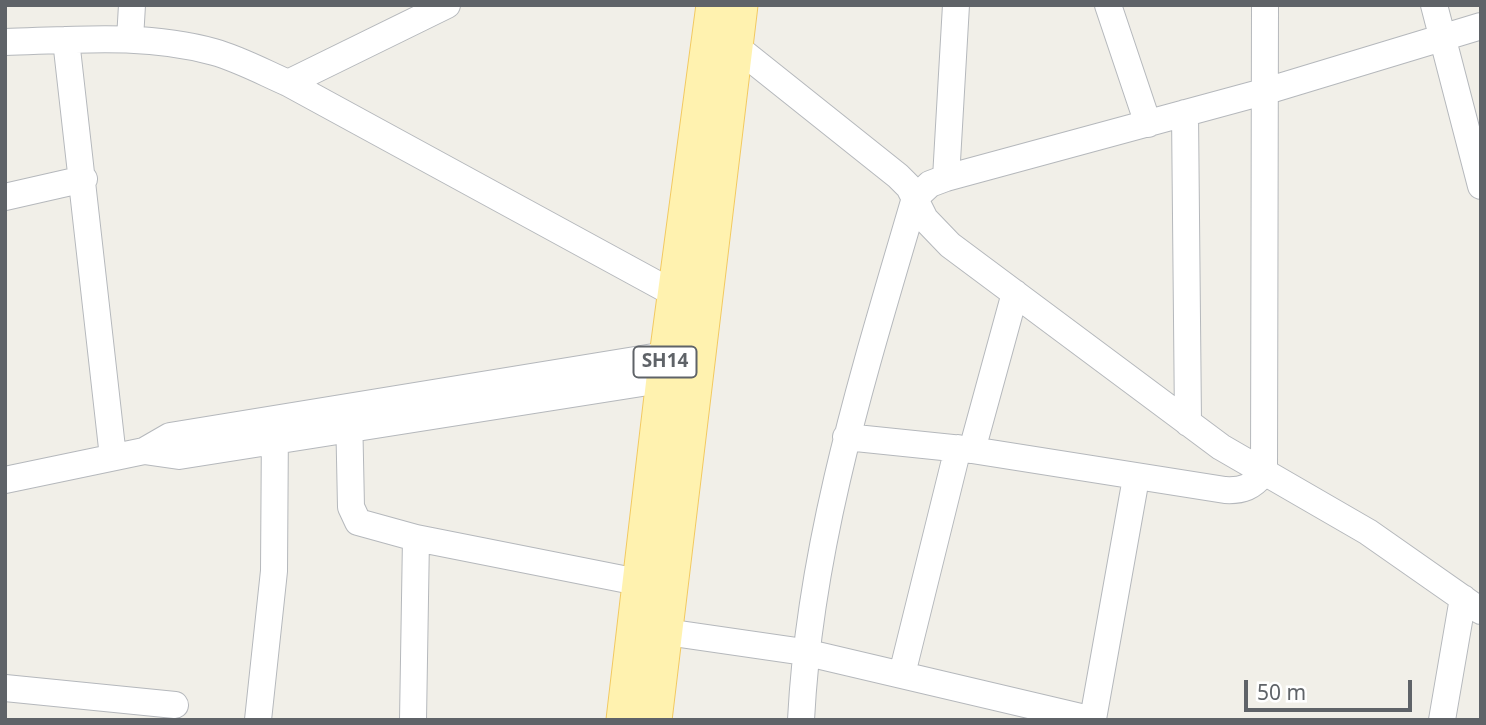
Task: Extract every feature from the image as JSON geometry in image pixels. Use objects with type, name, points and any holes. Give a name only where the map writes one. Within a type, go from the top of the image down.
[{"type":"main road","name":"SH14","points":[[655,720],[666,632],[655,585],[664,367],[713,5]]},
{"type":"main road","name":"SH14","points":[[623,720],[655,585],[700,362],[741,5]]},
{"type":"street","points":[[130,39],[132,5]]},
{"type":"street","points":[[288,83],[447,5]]},
{"type":"street","points":[[946,178],[956,5]]},
{"type":"street","points":[[1108,5],[1148,124]]},
{"type":"street","points":[[846,437],[965,449],[1136,478],[1239,491],[1250,486],[1264,473],[1265,5]]},
{"type":"street","points":[[1434,5],[1481,186]]},
{"type":"street","points":[[801,720],[804,652],[846,437],[915,198],[930,184],[946,178],[1263,92],[1481,26]]},
{"type":"street","points":[[5,42],[130,39],[183,44],[215,52],[288,83],[675,294]]},
{"type":"street","points":[[66,40],[84,179],[113,457]]},
{"type":"street","points":[[735,46],[898,176],[915,198],[925,219],[943,238],[1015,293],[1188,424],[1264,473],[1368,531],[1472,605],[1442,720]]},
{"type":"street","points":[[1185,113],[1188,424]]},
{"type":"street","points":[[5,197],[84,179]]},
{"type":"street","points":[[902,674],[965,449],[1015,293]]},
{"type":"street","points":[[5,480],[144,451],[179,456],[275,429],[700,362]]},
{"type":"street","points":[[349,417],[353,516],[365,525],[416,538],[655,585]]},
{"type":"street","points":[[258,720],[274,571],[275,429]]},
{"type":"street","points":[[666,632],[804,652],[1093,719],[1136,478]]},
{"type":"street","points":[[413,720],[416,538]]},
{"type":"street","points":[[5,688],[175,705]]}]
